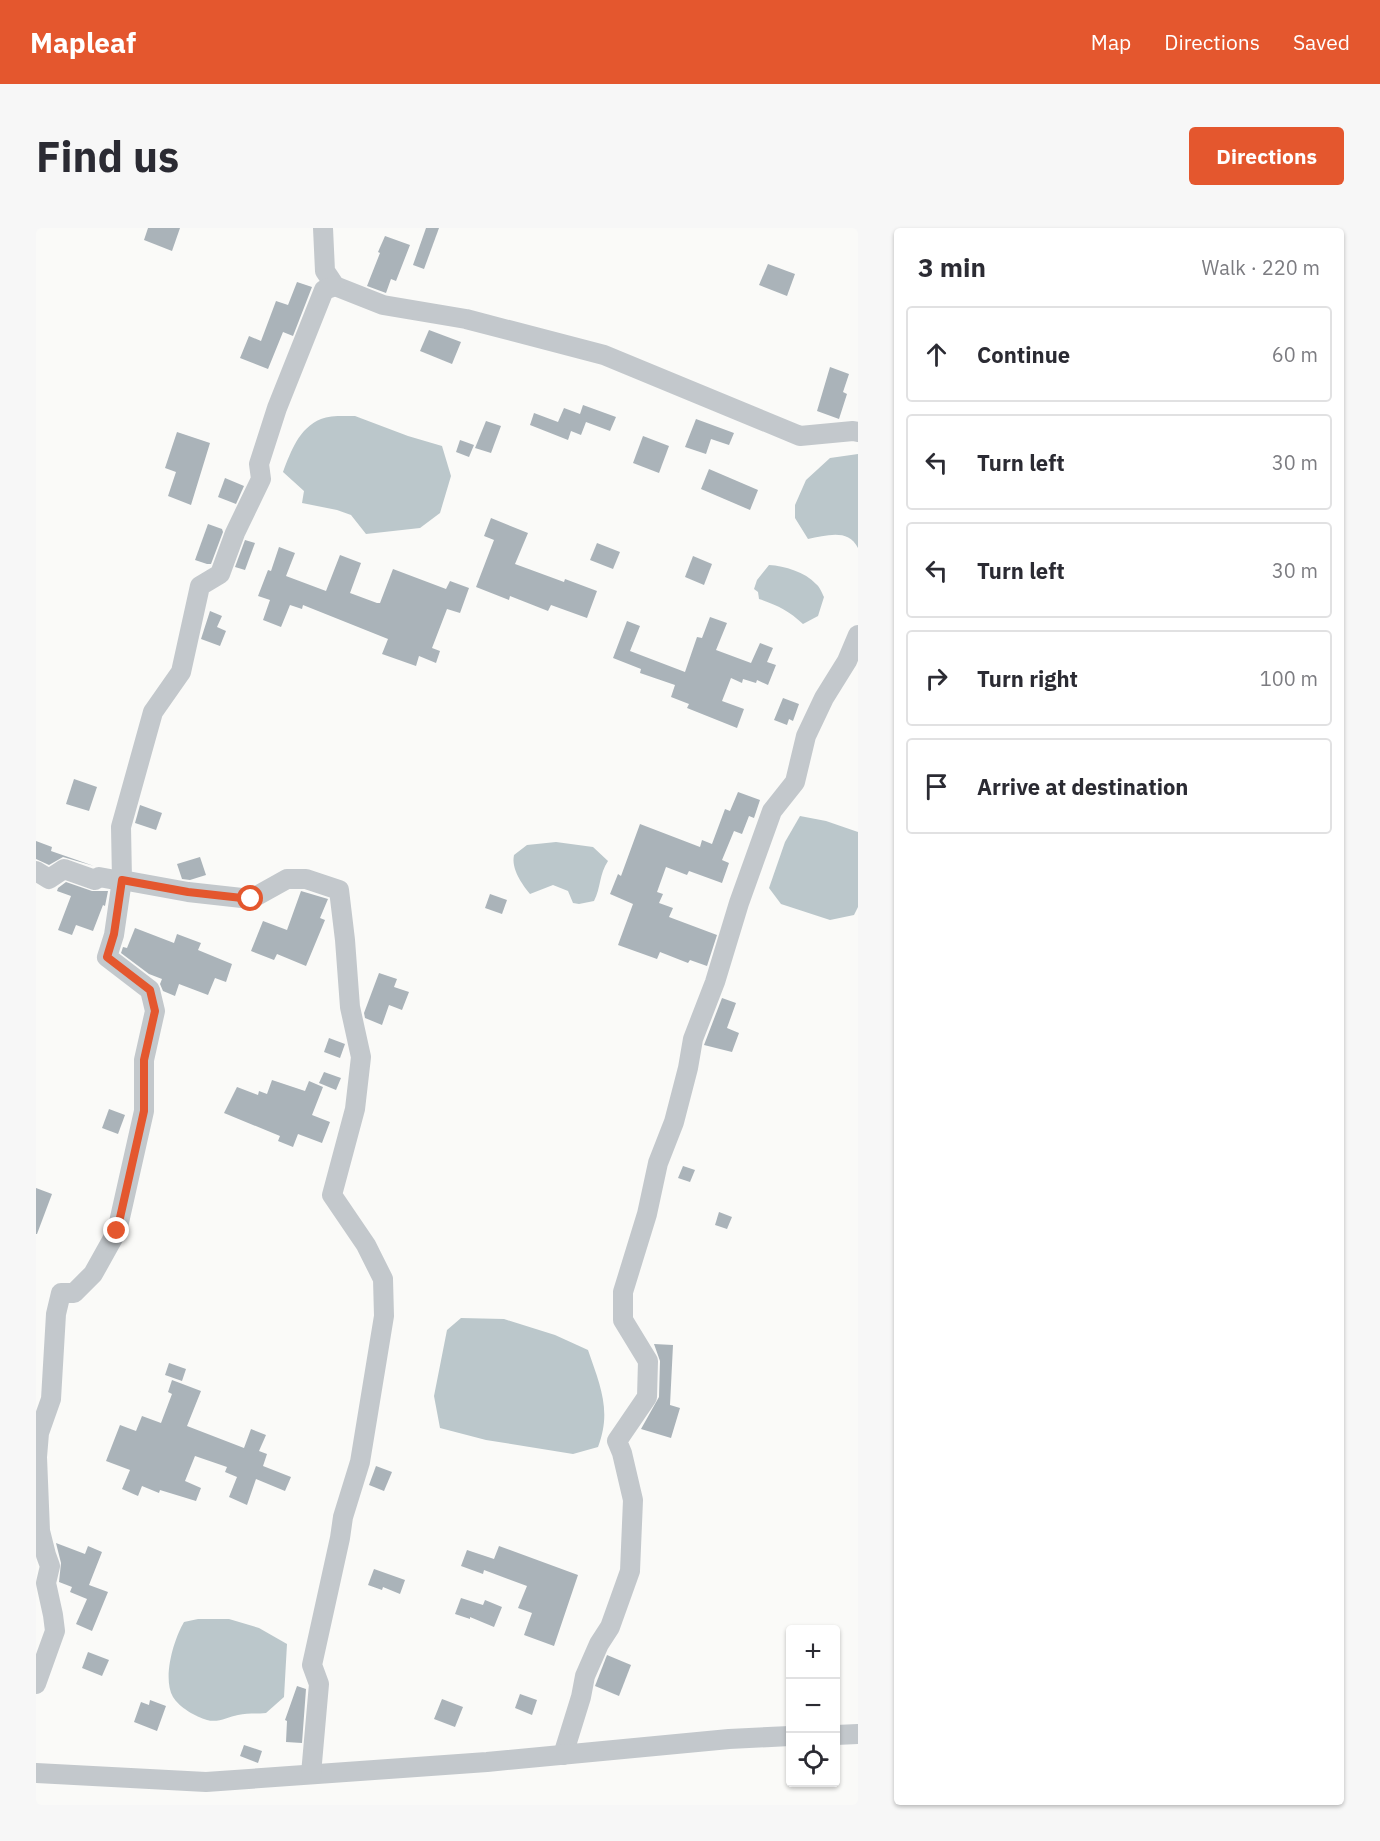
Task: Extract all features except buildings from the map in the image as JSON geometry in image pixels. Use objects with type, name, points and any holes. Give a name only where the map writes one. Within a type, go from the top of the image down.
[{"type":"street","points":[[323,228],[325,271],[335,286],[383,305],[466,319],[604,355],[800,436],[858,432]]},
{"type":"street","points":[[36,1684],[55,1632],[46,1583],[50,1566],[40,1531],[37,1457],[39,1433],[51,1399],[56,1314],[61,1293],[74,1293],[93,1274],[117,1231],[144,1111],[144,1060],[155,1011],[150,990],[107,957],[114,934],[122,881],[121,827],[153,712],[181,672],[200,586],[220,574],[261,478],[259,464],[277,408],[324,290],[335,286]]},
{"type":"street","points":[[563,1755],[585,1676],[599,1644],[610,1627],[630,1571],[633,1500],[622,1453],[617,1442],[647,1397],[648,1361],[623,1320],[623,1292],[647,1214],[658,1164],[674,1122],[693,1040],[715,982],[739,903],[772,811],[795,782],[806,736],[824,698],[847,661],[858,635]]},
{"type":"street","points":[[36,872],[49,879],[64,869],[95,880],[99,877],[188,892],[251,899],[287,879],[306,879],[339,890],[350,1007],[361,1056],[355,1109],[332,1195],[366,1245],[383,1279],[384,1316],[360,1462],[343,1517],[312,1665],[319,1684],[311,1774]]},
{"type":"street","points":[[840,1735],[858,1734]]},
{"type":"street","points":[[36,1773],[206,1782],[487,1762],[729,1739],[786,1737]]},
{"type":"shaded area","points":[[355,416],[442,446],[451,476],[440,513],[420,528],[366,534],[351,515],[302,503],[304,491],[283,472],[301,434],[313,423],[329,417]]},
{"type":"shaded area","points":[[858,454],[858,548],[854,542],[843,536],[829,535],[808,539],[795,518],[795,505],[806,480],[830,458]]},
{"type":"shaded area","points":[[769,565],[794,570],[817,585],[824,597],[818,616],[803,624],[793,615],[759,599],[758,592],[754,589],[757,580]]},
{"type":"shaded area","points":[[800,816],[826,821],[858,832],[858,907],[854,915],[830,920],[781,904],[769,888],[785,842]]},
{"type":"shaded area","points":[[556,842],[593,847],[608,861],[594,901],[573,903],[568,891],[553,885],[530,894],[521,881],[514,866],[514,855],[527,845]]},
{"type":"shaded area","points":[[461,1318],[504,1319],[555,1335],[588,1350],[603,1398],[604,1422],[598,1447],[573,1454],[486,1440],[440,1428],[434,1396],[447,1330]]},
{"type":"shaded area","points":[[198,1619],[229,1619],[259,1628],[287,1644],[284,1697],[266,1713],[241,1714],[215,1721],[198,1717],[179,1704],[170,1689],[171,1659],[184,1622]]},
{"type":"route","points":[[117,1231],[144,1111],[144,1060],[155,1011],[150,990],[107,957],[114,934],[122,880],[188,892],[251,899]]}]
